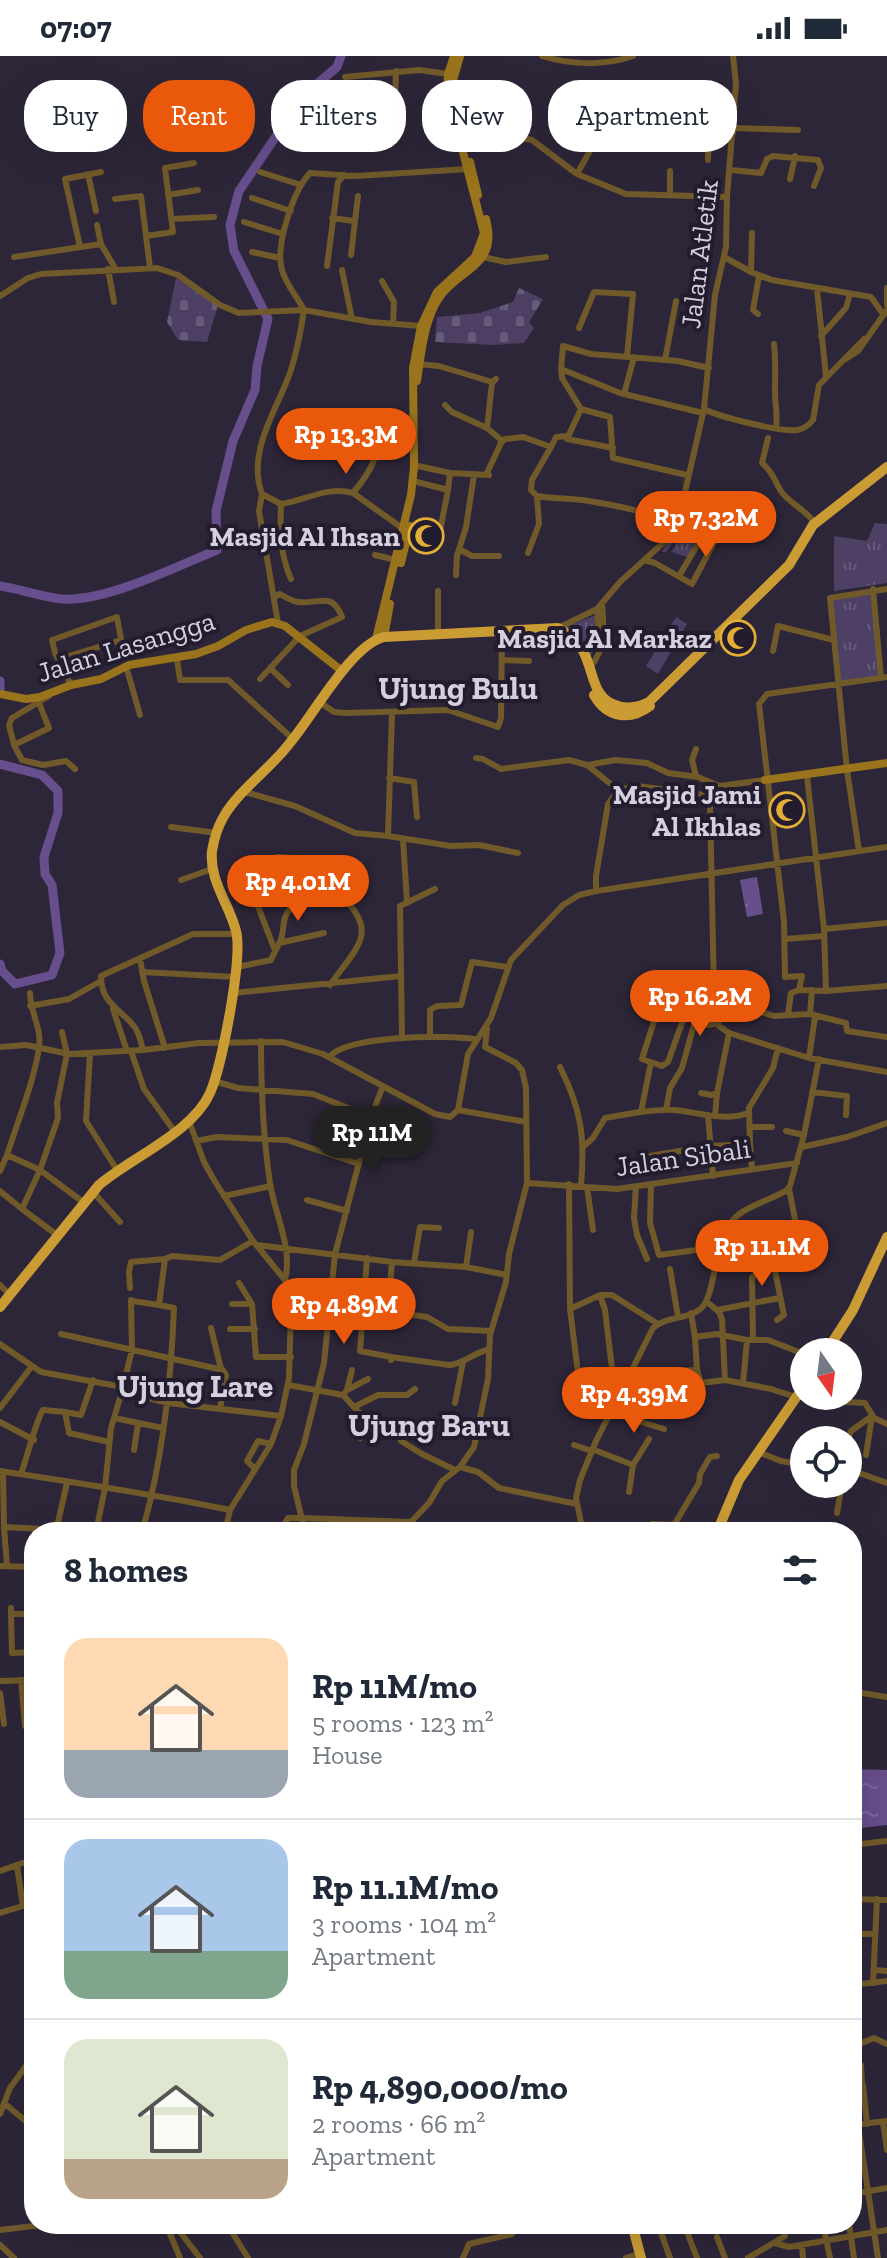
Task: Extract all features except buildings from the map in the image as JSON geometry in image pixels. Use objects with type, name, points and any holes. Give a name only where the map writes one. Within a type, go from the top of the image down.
[{"type":"highway","points":[[0,1307],[93,1192],[117,1170],[189,1121],[204,1104],[214,1081],[236,972],[237,934],[212,869],[212,851],[217,833],[224,816],[293,739],[359,650],[380,638],[558,628],[574,639],[604,700],[629,708],[649,702],[789,565],[815,523],[887,467]]},
{"type":"highway","points":[[835,1338],[853,1310],[887,1237]]},
{"type":"highway","points":[[721,1522],[739,1480],[790,1406]]},
{"type":"highway","points":[[634,2234],[640,2256]]},
{"type":"main road","points":[[448,80],[457,56]]},
{"type":"main road","points":[[453,80],[457,56]]},
{"type":"main road","points":[[380,638],[417,482],[416,392],[421,326],[437,292],[468,266],[482,242],[482,223],[464,152]]},
{"type":"main road","points":[[413,497],[417,364],[428,324],[437,300],[476,266],[489,240],[489,230],[469,169]]},
{"type":"main road","points":[[380,638],[396,560],[407,531]]},
{"type":"main road","points":[[278,623],[300,636],[342,671]]},
{"type":"main road","name":"Jalan Lasangga","points":[[3,694],[31,698],[101,679],[126,666],[177,659],[218,646],[254,627],[278,623]]},
{"type":"main road","points":[[767,780],[887,765]]},
{"type":"street","points":[[542,56],[609,63],[633,56]]},
{"type":"street","name":"Jalan Atletik","points":[[733,56],[736,80]]},
{"type":"street","points":[[345,77],[419,70],[448,74]]},
{"type":"street","points":[[396,71],[396,80]]},
{"type":"street","points":[[688,91],[710,95],[709,132],[690,131],[687,128],[688,91]]},
{"type":"street","points":[[737,131],[798,130]]},
{"type":"street","points":[[532,140],[577,174],[626,194],[727,197]]},
{"type":"street","points":[[577,174],[589,152]]},
{"type":"street","points":[[708,152],[708,160]]},
{"type":"street","name":"Jalan Atletik","points":[[676,522],[703,414],[715,295],[724,257],[732,152]]},
{"type":"street","points":[[731,170],[761,173],[771,156],[795,156],[819,161],[821,168],[814,186]]},
{"type":"street","points":[[790,179],[795,156]]},
{"type":"street","points":[[146,236],[173,232],[165,168],[194,163]]},
{"type":"street","points":[[278,623],[276,596],[259,511],[262,494],[258,482],[260,446],[293,365],[304,310],[287,284],[280,258],[283,234],[301,185],[310,173],[344,175],[469,169]]},
{"type":"street","points":[[670,171],[670,194]]},
{"type":"street","points":[[80,247],[65,179],[101,172]]},
{"type":"street","points":[[260,172],[301,185]]},
{"type":"street","points":[[88,174],[96,211]]},
{"type":"street","points":[[327,266],[338,182],[344,175]]},
{"type":"street","points":[[168,195],[198,190]]},
{"type":"street","points":[[115,199],[141,196],[150,268]]},
{"type":"street","points":[[351,255],[358,196]]},
{"type":"street","points":[[252,198],[291,211]]},
{"type":"street","points":[[172,219],[214,217]]},
{"type":"street","points":[[332,218],[354,221]]},
{"type":"street","points":[[244,222],[283,234]]},
{"type":"street","points":[[97,225],[112,269],[114,302]]},
{"type":"street","points":[[751,272],[752,233]]},
{"type":"street","points":[[14,257],[101,244]]},
{"type":"street","points":[[252,252],[280,258]]},
{"type":"street","points":[[483,257],[506,262],[546,257]]},
{"type":"street","points":[[724,257],[759,276],[871,297],[886,310]]},
{"type":"street","points":[[0,296],[35,275],[150,268],[178,275],[232,311],[257,314],[304,310],[352,319],[421,326]]},
{"type":"street","points":[[342,270],[352,319]]},
{"type":"street","points":[[758,314],[753,310],[759,276]]},
{"type":"street","points":[[382,281],[394,302],[393,323]]},
{"type":"street","points":[[561,369],[624,394],[703,414],[797,430],[812,422],[817,391],[826,376],[858,351],[886,310],[887,288]]},
{"type":"street","points":[[817,289],[826,376]]},
{"type":"street","points":[[579,328],[594,292],[633,294],[630,357],[624,394]]},
{"type":"street","points":[[821,337],[846,308],[850,294]]},
{"type":"street","points":[[665,360],[676,301]]},
{"type":"street","points":[[774,344],[776,426]]},
{"type":"street","points":[[687,475],[613,458],[610,416],[581,409],[562,378],[563,346],[591,354],[665,360],[709,368]]},
{"type":"street","points":[[417,364],[439,366],[492,382],[496,379],[492,383],[487,428]]},
{"type":"street","points":[[445,405],[452,412],[487,428],[501,443]]},
{"type":"street","points":[[567,436],[581,409]]},
{"type":"street","points":[[353,493],[368,477],[373,463],[376,440],[373,427]]},
{"type":"street","points":[[558,628],[600,606],[620,582],[663,543],[676,522],[643,510],[537,496],[532,492],[531,485],[556,437],[567,436]]},
{"type":"street","points":[[567,436],[570,441],[613,448]]},
{"type":"street","points":[[418,466],[450,473],[489,475],[487,473],[505,439],[523,437],[551,447]]},
{"type":"street","points":[[768,438],[762,463],[775,474],[784,495],[815,523]]},
{"type":"street","points":[[440,531],[450,473]]},
{"type":"street","points":[[456,575],[474,475]]},
{"type":"street","points":[[417,482],[448,490]]},
{"type":"street","points":[[262,494],[281,504],[324,492],[339,490],[353,493],[407,531]]},
{"type":"street","points":[[528,553],[539,524],[537,496]]},
{"type":"street","points":[[281,504],[281,539],[291,579]]},
{"type":"street","points":[[679,576],[708,527]]},
{"type":"street","points":[[644,560],[694,583],[719,533]]},
{"type":"street","points":[[459,549],[472,556],[499,556]]},
{"type":"street","points":[[375,555],[396,560]]},
{"type":"street","points":[[799,990],[802,976],[785,977],[785,939],[759,708],[761,699],[767,694],[884,677],[873,589]]},
{"type":"street","points":[[859,851],[847,772],[830,598],[887,589]]},
{"type":"street","points":[[438,591],[438,634]]},
{"type":"street","points":[[260,679],[300,636],[341,619],[338,607],[320,599],[300,603],[280,594],[276,596]]},
{"type":"street","points":[[590,668],[602,644],[600,606]]},
{"type":"street","points":[[50,671],[60,663],[117,643],[121,639],[118,618],[54,638],[52,643],[60,663],[71,685]]},
{"type":"street","points":[[773,651],[778,626],[834,640]]},
{"type":"street","points":[[321,703],[334,712],[392,714],[452,711],[498,727],[501,718],[502,631]]},
{"type":"street","points":[[177,659],[180,680],[228,680],[293,739]]},
{"type":"street","points":[[502,660],[529,661]]},
{"type":"street","points":[[126,666],[140,715]]},
{"type":"street","points":[[270,668],[288,685]]},
{"type":"street","points":[[59,690],[12,718],[9,725],[22,760],[43,765],[66,761],[75,769]]},
{"type":"street","points":[[14,745],[49,728],[39,703]]},
{"type":"street","points":[[388,836],[392,714]]},
{"type":"street","points":[[696,749],[692,760],[696,776]]},
{"type":"street","points":[[476,758],[501,769],[560,759],[587,765],[615,760],[647,763],[668,773],[696,776],[719,786],[767,780]]},
{"type":"street","points":[[587,765],[618,790]]},
{"type":"street","points":[[807,777],[818,859],[826,991]]},
{"type":"street","points":[[389,778],[414,782],[417,817]]},
{"type":"street","points":[[596,891],[608,804],[618,790],[637,786],[712,796]]},
{"type":"street","points":[[719,786],[712,796],[709,828],[717,1023],[729,1033],[809,1058],[887,1072]]},
{"type":"street","points":[[245,792],[295,806],[355,833],[451,846],[479,845],[518,853]]},
{"type":"street","points":[[171,827],[217,833]]},
{"type":"street","points":[[690,829],[709,828]]},
{"type":"street","points":[[403,839],[407,903]]},
{"type":"street","points":[[286,1521],[288,1518],[303,1518],[411,1522],[429,1503],[442,1481],[457,1469],[474,1447],[488,1379],[491,1331],[527,1183],[526,1088],[522,1070],[516,1063],[485,1047],[487,1025],[507,967],[517,952],[563,905],[579,895],[887,847]]},
{"type":"street","points":[[277,946],[252,891],[249,877],[258,863],[277,857],[293,858],[357,911],[361,938],[330,985]]},
{"type":"street","points":[[181,880],[212,869]]},
{"type":"street","points":[[142,972],[236,972],[271,960],[289,910],[331,888]]},
{"type":"street","points":[[402,1037],[400,906],[435,889]]},
{"type":"street","points":[[785,939],[887,923]]},
{"type":"street","points":[[277,946],[324,933]]},
{"type":"street","points":[[175,1132],[144,1089],[101,976],[193,934],[237,934]]},
{"type":"street","points":[[140,959],[165,1048]]},
{"type":"street","points":[[430,1035],[430,1010],[434,1006],[462,1004],[472,962],[507,967]]},
{"type":"street","points":[[232,993],[401,976]]},
{"type":"street","points":[[30,1006],[54,1006],[82,994],[101,981]]},
{"type":"street","points":[[744,984],[763,990],[758,1011],[774,1016],[813,1015],[845,1023],[847,1031],[887,1037]]},
{"type":"street","points":[[788,1015],[791,993],[799,990],[887,986]]},
{"type":"street","points":[[809,1058],[812,990]]},
{"type":"street","points":[[0,1171],[39,1048],[38,1027],[30,1006],[30,993]]},
{"type":"street","points":[[665,994],[687,1001],[684,1017],[666,1065],[659,1066],[643,1060],[665,994]]},
{"type":"street","points":[[112,1007],[135,1027],[143,1050]]},
{"type":"street","points":[[684,1017],[708,1025],[717,1023]]},
{"type":"street","points":[[666,1110],[670,1088],[682,1068],[695,1021]]},
{"type":"street","points":[[0,1047],[20,1044],[67,1054],[90,1054],[261,1041],[302,1046],[443,1117],[453,1116],[458,1110],[468,1054],[487,1025]]},
{"type":"street","points":[[22,1209],[58,1118],[58,1100],[67,1054],[62,1032]]},
{"type":"street","points":[[713,1176],[711,1115],[729,1033]]},
{"type":"street","points":[[329,1057],[341,1049],[402,1037],[430,1035],[475,1039]]},
{"type":"street","points":[[227,1522],[230,1510],[271,1444],[281,1416],[291,1357],[291,1308],[285,1280],[287,1247],[277,1218],[265,1139],[261,1041]]},
{"type":"street","points":[[752,1169],[748,1113],[773,1068],[778,1048]]},
{"type":"street","points":[[90,1054],[86,1121],[117,1170]]},
{"type":"street","points":[[799,1239],[789,1189],[802,1147],[819,1059]]},
{"type":"street","points":[[560,1067],[576,1100],[584,1146],[584,1187],[593,1230]]},
{"type":"street","points":[[641,1112],[650,1067]]},
{"type":"street","points":[[214,1081],[261,1091],[313,1094],[371,1117]]},
{"type":"street","points":[[304,1522],[295,1489],[294,1470],[304,1444],[325,1355],[335,1254],[371,1117],[383,1086]]},
{"type":"street","points":[[812,1092],[847,1096],[846,1115]]},
{"type":"street","points":[[701,1093],[717,1093]]},
{"type":"street","points":[[458,1110],[526,1122]]},
{"type":"street","points":[[584,1146],[605,1118],[666,1110],[725,1117],[748,1113]]},
{"type":"street","points":[[189,1121],[206,1168],[255,1243],[285,1280]]},
{"type":"street","points":[[802,1147],[847,1137],[887,1123]]},
{"type":"street","points":[[749,1127],[772,1127]]},
{"type":"street","points":[[786,1131],[804,1135]]},
{"type":"street","points":[[196,1141],[217,1137],[291,1140],[359,1164]]},
{"type":"street","points":[[644,1157],[710,1146],[750,1144]]},
{"type":"street","points":[[7,1155],[40,1170],[83,1202]]},
{"type":"street","name":"Jalan Sibali","points":[[527,1183],[569,1184],[607,1190],[797,1163]]},
{"type":"street","points":[[569,1184],[570,1309],[578,1373],[612,1376],[653,1389],[725,1380],[790,1395]]},
{"type":"street","points":[[651,1185],[650,1223],[659,1255],[719,1247]]},
{"type":"street","points":[[224,1196],[271,1186]]},
{"type":"street","points":[[636,1186],[634,1218],[647,1259]]},
{"type":"street","points":[[581,1522],[577,1489],[592,1450],[647,1340],[658,1324],[700,1309],[706,1301],[719,1247],[739,1213],[789,1189]]},
{"type":"street","points":[[0,1191],[57,1235]]},
{"type":"street","points":[[93,1192],[120,1222]]},
{"type":"street","points":[[307,1200],[347,1211]]},
{"type":"street","points":[[414,1263],[420,1227],[439,1228]]},
{"type":"street","points":[[466,1267],[471,1232]]},
{"type":"street","points":[[130,1288],[131,1262],[172,1256],[220,1260],[255,1243],[392,1262],[466,1267],[507,1275]]},
{"type":"street","points":[[769,1249],[784,1315],[777,1320]]},
{"type":"street","points":[[367,1258],[360,1351],[391,1359],[449,1365],[488,1350]]},
{"type":"street","points":[[159,1305],[165,1259]]},
{"type":"street","points":[[389,1296],[392,1262]]},
{"type":"street","points":[[743,1383],[750,1340],[752,1277],[774,1266]]},
{"type":"street","points":[[670,1269],[678,1317]]},
{"type":"street","points":[[239,1283],[252,1304],[256,1357]]},
{"type":"street","points":[[0,1285],[10,1295]]},
{"type":"street","points":[[570,1309],[600,1295],[612,1295],[658,1324]]},
{"type":"street","points":[[600,1295],[605,1310],[612,1376]]},
{"type":"street","points":[[717,1310],[780,1298]]},
{"type":"street","points":[[100,1522],[109,1442],[132,1350],[132,1300],[174,1308],[168,1403],[144,1522]]},
{"type":"street","points":[[706,1301],[722,1319],[725,1380]]},
{"type":"street","points":[[232,1304],[252,1304]]},
{"type":"street","points":[[291,1308],[361,1317],[407,1314],[427,1317],[448,1329],[491,1331]]},
{"type":"street","points":[[691,1313],[701,1383]]},
{"type":"street","points":[[211,1328],[221,1369],[226,1375],[220,1409]]},
{"type":"street","points":[[230,1329],[255,1329]]},
{"type":"street","points":[[61,1334],[221,1369]]},
{"type":"street","points":[[695,1337],[723,1335],[768,1340],[790,1349]]},
{"type":"street","points":[[0,1344],[42,1372],[93,1380],[168,1403],[281,1416]]},
{"type":"street","points":[[245,1357],[291,1357]]},
{"type":"street","points":[[455,1403],[463,1362]]},
{"type":"street","points":[[0,1408],[32,1366]]},
{"type":"street","points":[[352,1370],[345,1392],[371,1426],[360,1438]]},
{"type":"street","points":[[653,1389],[654,1383],[673,1373],[697,1370]]},
{"type":"street","points":[[288,1385],[345,1392],[368,1379]]},
{"type":"street","points":[[21,1474],[34,1440],[40,1412],[81,1415],[93,1380]]},
{"type":"street","points":[[682,1387],[686,1405]]},
{"type":"street","points":[[354,1407],[378,1395],[407,1395],[415,1389]]},
{"type":"street","points":[[862,1403],[872,1416],[887,1424]]},
{"type":"street","points":[[65,1412],[69,1433],[109,1442]]},
{"type":"street","points":[[613,1413],[664,1429]]},
{"type":"street","points":[[858,1426],[872,1416]]},
{"type":"street","points":[[866,1455],[872,1416]]},
{"type":"street","points":[[114,1418],[163,1428]]},
{"type":"street","points":[[0,1422],[34,1440]]},
{"type":"street","points":[[134,1450],[138,1424]]},
{"type":"street","points":[[629,1492],[633,1465],[649,1439]]},
{"type":"street","points":[[255,1469],[247,1459],[258,1441],[271,1444]]},
{"type":"street","points":[[401,1441],[425,1456],[457,1469],[478,1472],[499,1488],[577,1504]]},
{"type":"street","points":[[574,1445],[633,1465]]},
{"type":"street","points":[[758,1452],[790,1463]]},
{"type":"street","points":[[676,1522],[710,1457],[717,1456]]},
{"type":"street","points":[[24,1567],[3,1566],[1,1472],[151,1494],[230,1510]]},
{"type":"street","points":[[862,1474],[887,1484]]},
{"type":"street","points":[[58,1522],[67,1483]]},
{"type":"street","points":[[837,1513],[840,1498]]},
{"type":"street","points":[[4,1527],[24,1528]]},
{"type":"street","points":[[12,1664],[11,1611],[24,1613]]},
{"type":"street","points":[[12,1653],[24,1652]]},
{"type":"street","points":[[0,1681],[21,1680],[24,1714]]},
{"type":"street","points":[[0,1693],[4,1724]]},
{"type":"street","points":[[862,1693],[887,1697]]},
{"type":"street","points":[[862,1844],[887,1841]]},
{"type":"street","points":[[0,1871],[24,1863]]},
{"type":"street","points":[[0,1913],[23,1906],[17,1866]]},
{"type":"street","points":[[862,1899],[887,1900]]},
{"type":"street","points":[[873,1983],[877,1899]]},
{"type":"street","points":[[862,1934],[875,1934]]},
{"type":"street","points":[[875,1970],[887,1971]]},
{"type":"street","points":[[862,1984],[887,1981]]},
{"type":"street","points":[[862,2043],[874,2038],[887,2044]]},
{"type":"street","points":[[0,2114],[10,2088],[24,2069]]},
{"type":"street","points":[[862,2083],[867,2124]]},
{"type":"street","points":[[4,2103],[24,2120]]},
{"type":"street","points":[[862,2124],[885,2122],[887,2150]]},
{"type":"street","points":[[862,2158],[878,2258]]},
{"type":"street","points":[[862,2192],[887,2188]]},
{"type":"street","points":[[0,2230],[24,2227]]},
{"type":"street","points":[[775,2243],[788,2247],[887,2230]]},
{"type":"street","points":[[170,2234],[180,2258]]},
{"type":"street","points":[[182,2234],[200,2258]]},
{"type":"street","points":[[233,2234],[248,2258]]},
{"type":"street","points":[[463,2258],[469,2244],[512,2234]]},
{"type":"street","points":[[662,2234],[670,2258]]},
{"type":"street","points":[[688,2234],[697,2258]]},
{"type":"street","points":[[825,2234],[830,2258]]},
{"type":"street","points":[[748,2258],[785,2236],[788,2247]]},
{"type":"street","points":[[851,2236],[854,2258]]},
{"type":"street","points":[[717,2237],[725,2258]]},
{"type":"street","points":[[0,2245],[14,2258]]},
{"type":"street","points":[[802,2245],[803,2258]]},
{"type":"street","points":[[626,2258],[640,2256]]},
{"type":"green space","points":[[176,278],[218,305],[207,342],[178,340],[167,322]]},
{"type":"green space","points":[[519,288],[543,299],[529,322],[534,328],[524,343],[435,342],[437,317],[480,313],[513,302]]},
{"type":"green space","points":[[686,509],[715,511],[718,519],[690,525],[666,552],[662,552]]},
{"type":"green space","points":[[875,523],[887,524],[887,583],[834,591],[834,536],[867,541]]},
{"type":"green space","points":[[691,528],[703,532],[688,557],[671,552],[683,533]]},
{"type":"green space","points":[[873,591],[879,676],[841,683],[830,598]]},
{"type":"green space","points":[[596,615],[594,648],[590,658],[563,628]]},
{"type":"green space","points":[[676,617],[687,624],[658,674],[646,666]]},
{"type":"water","points":[[757,877],[763,914],[747,917],[740,880]]},
{"type":"water","points":[[862,1769],[887,1770],[887,1825],[862,1828]]},
{"type":"waterway","points":[[0,586],[62,599],[99,595],[140,582],[217,550],[216,511],[233,441],[255,390],[268,319],[234,251],[230,225],[239,191],[304,95],[337,67],[341,56]]},
{"type":"waterway","points":[[0,681],[0,692]]},
{"type":"waterway","points":[[0,764],[42,775],[58,791],[58,813],[44,857],[45,874],[52,885],[60,953],[52,975],[15,984],[2,971],[0,964]]},
{"type":"place","name":"Masjid Al Ihsan","points":[[426,536]]},
{"type":"place","name":"Masjid Al Markaz","points":[[738,638]]},
{"type":"place","name":"Masjid Jami Al Ikhlas","points":[[787,810]]},
{"type":"district","name":"Ujung Bulu","points":[[458,688]]},
{"type":"district","name":"Ujung Lare","points":[[195,1386]]},
{"type":"district","name":"Ujung Baru","points":[[429,1425]]}]
